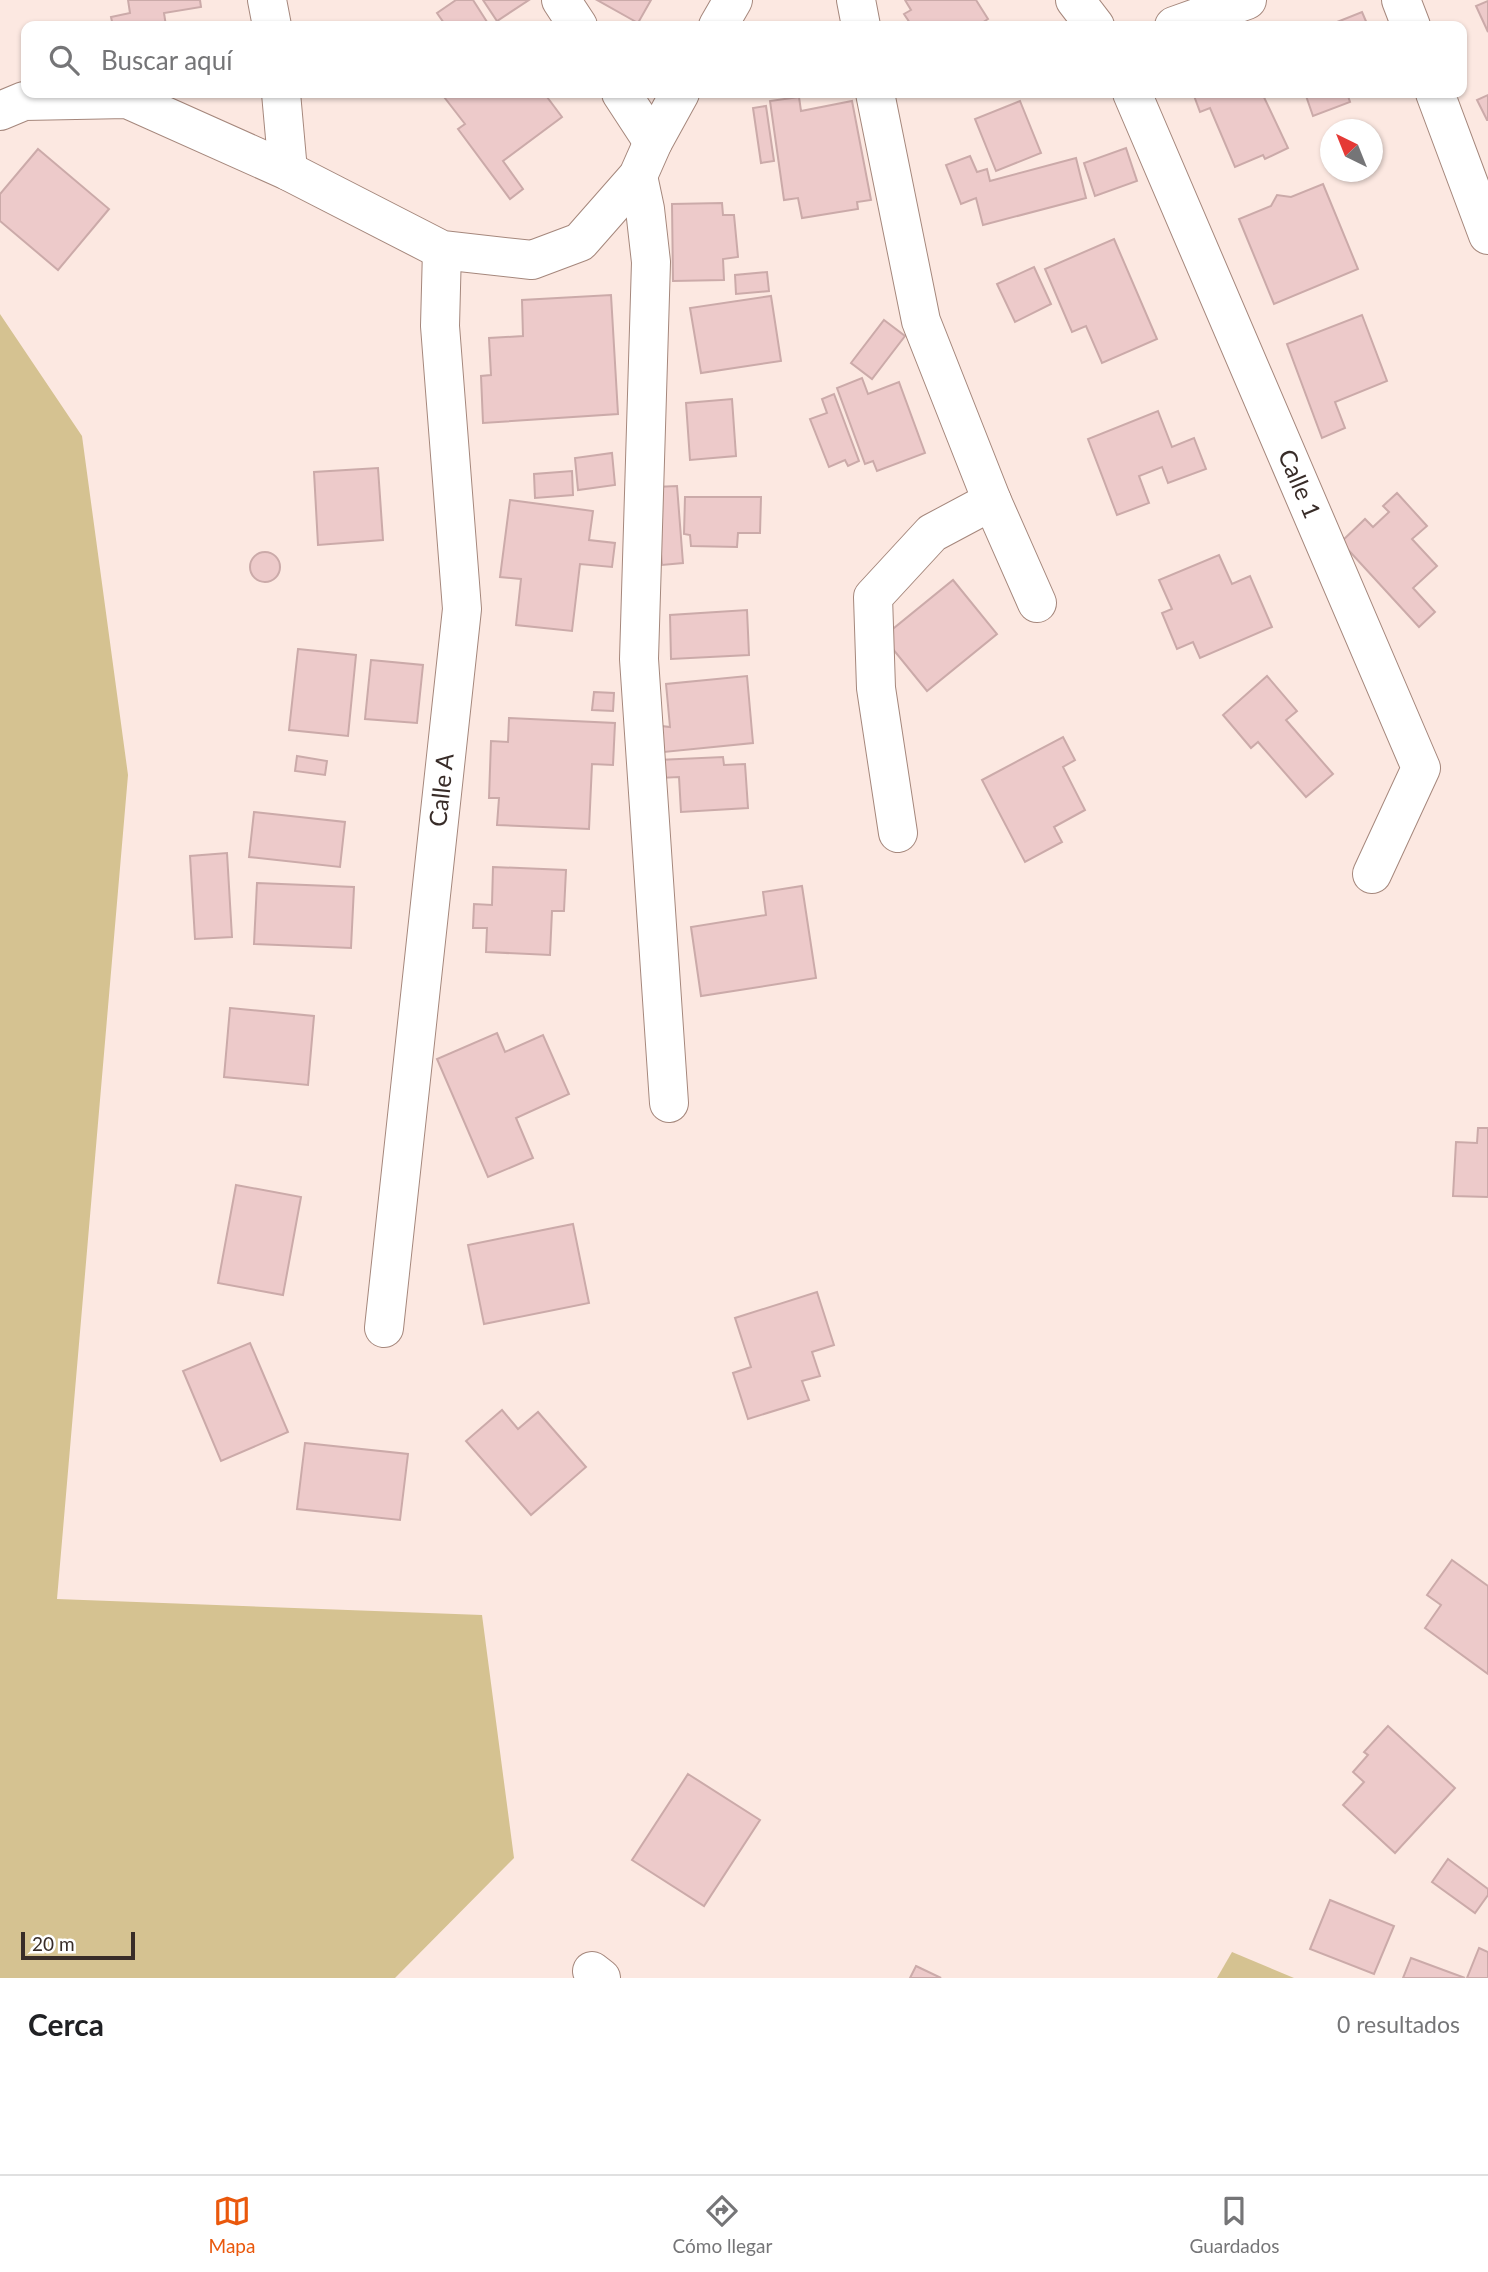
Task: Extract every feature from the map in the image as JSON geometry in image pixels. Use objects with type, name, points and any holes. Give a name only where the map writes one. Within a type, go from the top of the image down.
[{"type":"street","points":[[267,0],[271,21]]},
{"type":"street","points":[[561,0],[575,21]]},
{"type":"street","points":[[721,21],[733,0]]},
{"type":"street","points":[[856,0],[861,21]]},
{"type":"street","points":[[1075,0],[1092,21]]},
{"type":"street","points":[[1188,21],[1247,0]]},
{"type":"street","points":[[1401,0],[1408,21]]},
{"type":"street","points":[[281,98],[288,171]]},
{"type":"street","points":[[623,98],[645,159],[645,209],[651,262],[639,659],[669,1103]]},
{"type":"street","points":[[0,111],[24,101],[127,99],[288,171],[442,250],[532,260],[580,242],[645,159],[677,98]]},
{"type":"street","points":[[876,98],[921,321],[992,501],[1037,603]]},
{"type":"street","name":"Calle 1","points":[[1134,98],[1421,768],[1372,874]]},
{"type":"street","points":[[1437,98],[1488,235]]},
{"type":"street","name":"Calle A","points":[[384,1328],[461,608],[440,326],[442,250]]},
{"type":"street","points":[[898,833],[876,688],[873,597],[932,533],[992,501]]},
{"type":"shaded area","points":[[0,314],[82,436],[128,775],[57,1599],[482,1615],[514,1858],[395,1978],[0,1978]]},
{"type":"shaded area","points":[[1232,1952],[1294,1978],[1217,1978]]},
{"type":"building","points":[[128,0],[200,0],[201,7],[164,13],[165,21],[112,21],[111,17],[130,13]]},
{"type":"building","points":[[456,0],[473,0],[486,21],[443,21],[437,13]]},
{"type":"building","points":[[483,0],[529,0],[497,21]]},
{"type":"building","points":[[597,0],[651,0],[639,21]]},
{"type":"building","points":[[905,0],[976,0],[988,19],[909,21],[904,14],[911,10]]},
{"type":"building","points":[[1488,1],[1488,32],[1476,6]]},
{"type":"building","points":[[1362,12],[1366,21],[1340,21]]},
{"type":"building","points":[[1488,95],[1488,120],[1487,120],[1477,100]]},
{"type":"building","points":[[445,98],[548,98],[562,117],[503,161],[523,189],[510,199],[458,129],[465,124]]},
{"type":"building","points":[[799,98],[801,111],[852,101],[871,200],[857,202],[858,209],[802,218],[798,198],[784,200],[770,101]]},
{"type":"building","points":[[1195,98],[1264,98],[1288,148],[1265,159],[1263,155],[1235,167],[1210,108],[1200,112]]},
{"type":"building","points":[[1307,98],[1349,98],[1350,102],[1313,116]]},
{"type":"building","points":[[1020,101],[1041,153],[996,171],[975,119]]},
{"type":"building","points":[[766,106],[774,161],[761,163],[753,108]]},
{"type":"building","points":[[1126,148],[1137,181],[1095,196],[1084,163]]},
{"type":"building","points":[[38,149],[109,209],[58,270],[0,221],[0,194]]},
{"type":"building","points":[[970,156],[977,172],[987,169],[990,181],[1076,158],[1086,198],[983,225],[976,198],[961,204],[946,165]]},
{"type":"building","points":[[1323,184],[1358,269],[1274,304],[1239,219],[1271,206],[1277,195],[1291,197]]},
{"type":"building","points":[[722,203],[723,215],[734,215],[738,257],[723,259],[724,280],[673,281],[672,204]]},
{"type":"building","points":[[1114,239],[1157,339],[1102,363],[1086,326],[1072,332],[1045,269]]},
{"type":"building","points":[[1034,267],[1051,304],[1015,322],[997,284]]},
{"type":"building","points":[[767,272],[769,291],[736,294],[735,275]]},
{"type":"building","points":[[611,295],[618,414],[483,423],[481,376],[491,375],[489,338],[523,336],[522,300]]},
{"type":"building","points":[[771,296],[781,361],[701,373],[690,308]]},
{"type":"building","points":[[1362,315],[1387,381],[1335,402],[1345,428],[1322,438],[1287,344]]},
{"type":"building","points":[[884,320],[905,336],[872,379],[851,363]]},
{"type":"building","points":[[862,378],[868,394],[899,382],[925,453],[877,471],[873,461],[865,464],[837,388]]},
{"type":"building","points":[[834,394],[859,461],[848,466],[845,460],[829,467],[810,419],[827,413],[822,399]]},
{"type":"building","points":[[732,399],[736,456],[690,460],[686,403]]},
{"type":"building","points":[[1158,411],[1172,447],[1194,438],[1206,469],[1168,483],[1162,467],[1139,476],[1149,503],[1117,515],[1088,439]]},
{"type":"building","points":[[612,453],[615,485],[578,490],[575,458]]},
{"type":"building","points":[[378,468],[383,540],[318,545],[314,472]]},
{"type":"building","points":[[572,471],[573,495],[535,498],[534,474]]},
{"type":"building","points":[[677,486],[683,563],[662,565],[655,487]]},
{"type":"building","points":[[1397,493],[1427,526],[1412,539],[1437,566],[1413,588],[1435,612],[1419,627],[1341,542],[1365,519],[1373,527],[1389,512],[1383,506]]},
{"type":"building","points":[[685,497],[761,497],[760,533],[738,533],[737,547],[691,546],[690,535],[684,534]]},
{"type":"building","points":[[510,500],[593,511],[589,540],[615,543],[612,567],[580,564],[572,631],[516,625],[521,579],[500,577]]},
{"type":"building","points":[[265,552],[276,556],[280,567],[276,578],[265,582],[254,578],[250,567],[254,556]]},
{"type":"building","points":[[1219,555],[1232,584],[1250,576],[1272,627],[1200,658],[1193,642],[1177,649],[1162,613],[1172,609],[1159,580]]},
{"type":"building","points":[[953,580],[997,634],[927,691],[883,637]]},
{"type":"building","points":[[747,610],[749,655],[671,659],[670,615]]},
{"type":"building","points":[[298,649],[356,655],[348,736],[289,730]]},
{"type":"building","points":[[371,660],[423,665],[417,723],[365,719]]},
{"type":"building","points":[[747,676],[753,743],[664,752],[661,726],[670,727],[666,684]]},
{"type":"building","points":[[1267,676],[1297,711],[1286,720],[1333,774],[1306,797],[1258,742],[1251,748],[1223,715]]},
{"type":"building","points":[[594,692],[614,693],[613,711],[592,710]]},
{"type":"building","points":[[509,718],[615,723],[613,765],[592,764],[589,829],[497,825],[499,798],[489,798],[491,741],[508,742]]},
{"type":"building","points":[[1063,737],[1075,760],[1063,767],[1085,810],[1054,827],[1062,842],[1025,862],[982,780]]},
{"type":"building","points":[[297,756],[327,761],[325,775],[295,771]]},
{"type":"building","points":[[723,757],[724,765],[745,764],[748,808],[681,812],[679,777],[659,778],[658,760]]},
{"type":"building","points":[[254,812],[345,822],[340,867],[249,857]]},
{"type":"building","points":[[227,853],[232,937],[195,939],[190,856]]},
{"type":"building","points":[[493,867],[566,870],[564,911],[552,911],[550,955],[486,952],[487,928],[473,928],[474,904],[492,905]]},
{"type":"building","points":[[257,883],[354,887],[351,948],[254,944]]},
{"type":"building","points":[[802,886],[816,978],[701,996],[691,927],[766,915],[763,892]]},
{"type":"building","points":[[230,1008],[314,1016],[308,1085],[224,1077]]},
{"type":"building","points":[[497,1033],[505,1052],[543,1035],[569,1094],[516,1118],[533,1158],[488,1177],[437,1059]]},
{"type":"building","points":[[1478,1128],[1488,1128],[1488,1197],[1453,1196],[1456,1142],[1477,1143]]},
{"type":"building","points":[[236,1185],[301,1197],[283,1295],[218,1283]]},
{"type":"building","points":[[573,1224],[589,1303],[484,1324],[468,1245]]},
{"type":"building","points":[[817,1292],[834,1345],[812,1352],[820,1376],[802,1381],[809,1400],[748,1419],[733,1373],[751,1367],[735,1318]]},
{"type":"building","points":[[250,1343],[288,1432],[221,1461],[183,1371]]},
{"type":"building","points":[[502,1410],[518,1429],[538,1412],[586,1467],[531,1515],[466,1441]]},
{"type":"building","points":[[305,1443],[408,1454],[400,1520],[297,1509]]},
{"type":"building","points":[[1452,1560],[1488,1586],[1488,1674],[1425,1628],[1441,1605],[1427,1595]]},
{"type":"building","points":[[1388,1726],[1455,1788],[1395,1853],[1343,1805],[1364,1782],[1353,1772],[1368,1755],[1364,1752]]},
{"type":"building","points":[[688,1774],[760,1820],[704,1906],[632,1860]]},
{"type":"building","points":[[1448,1859],[1488,1889],[1488,1895],[1475,1913],[1432,1882]]},
{"type":"building","points":[[1330,1900],[1394,1926],[1374,1974],[1310,1949]]},
{"type":"building","points":[[1479,1948],[1488,1952],[1488,1978],[1467,1978]]},
{"type":"building","points":[[1411,1958],[1465,1978],[1403,1978]]},
{"type":"building","points":[[916,1966],[941,1978],[910,1978]]}]
